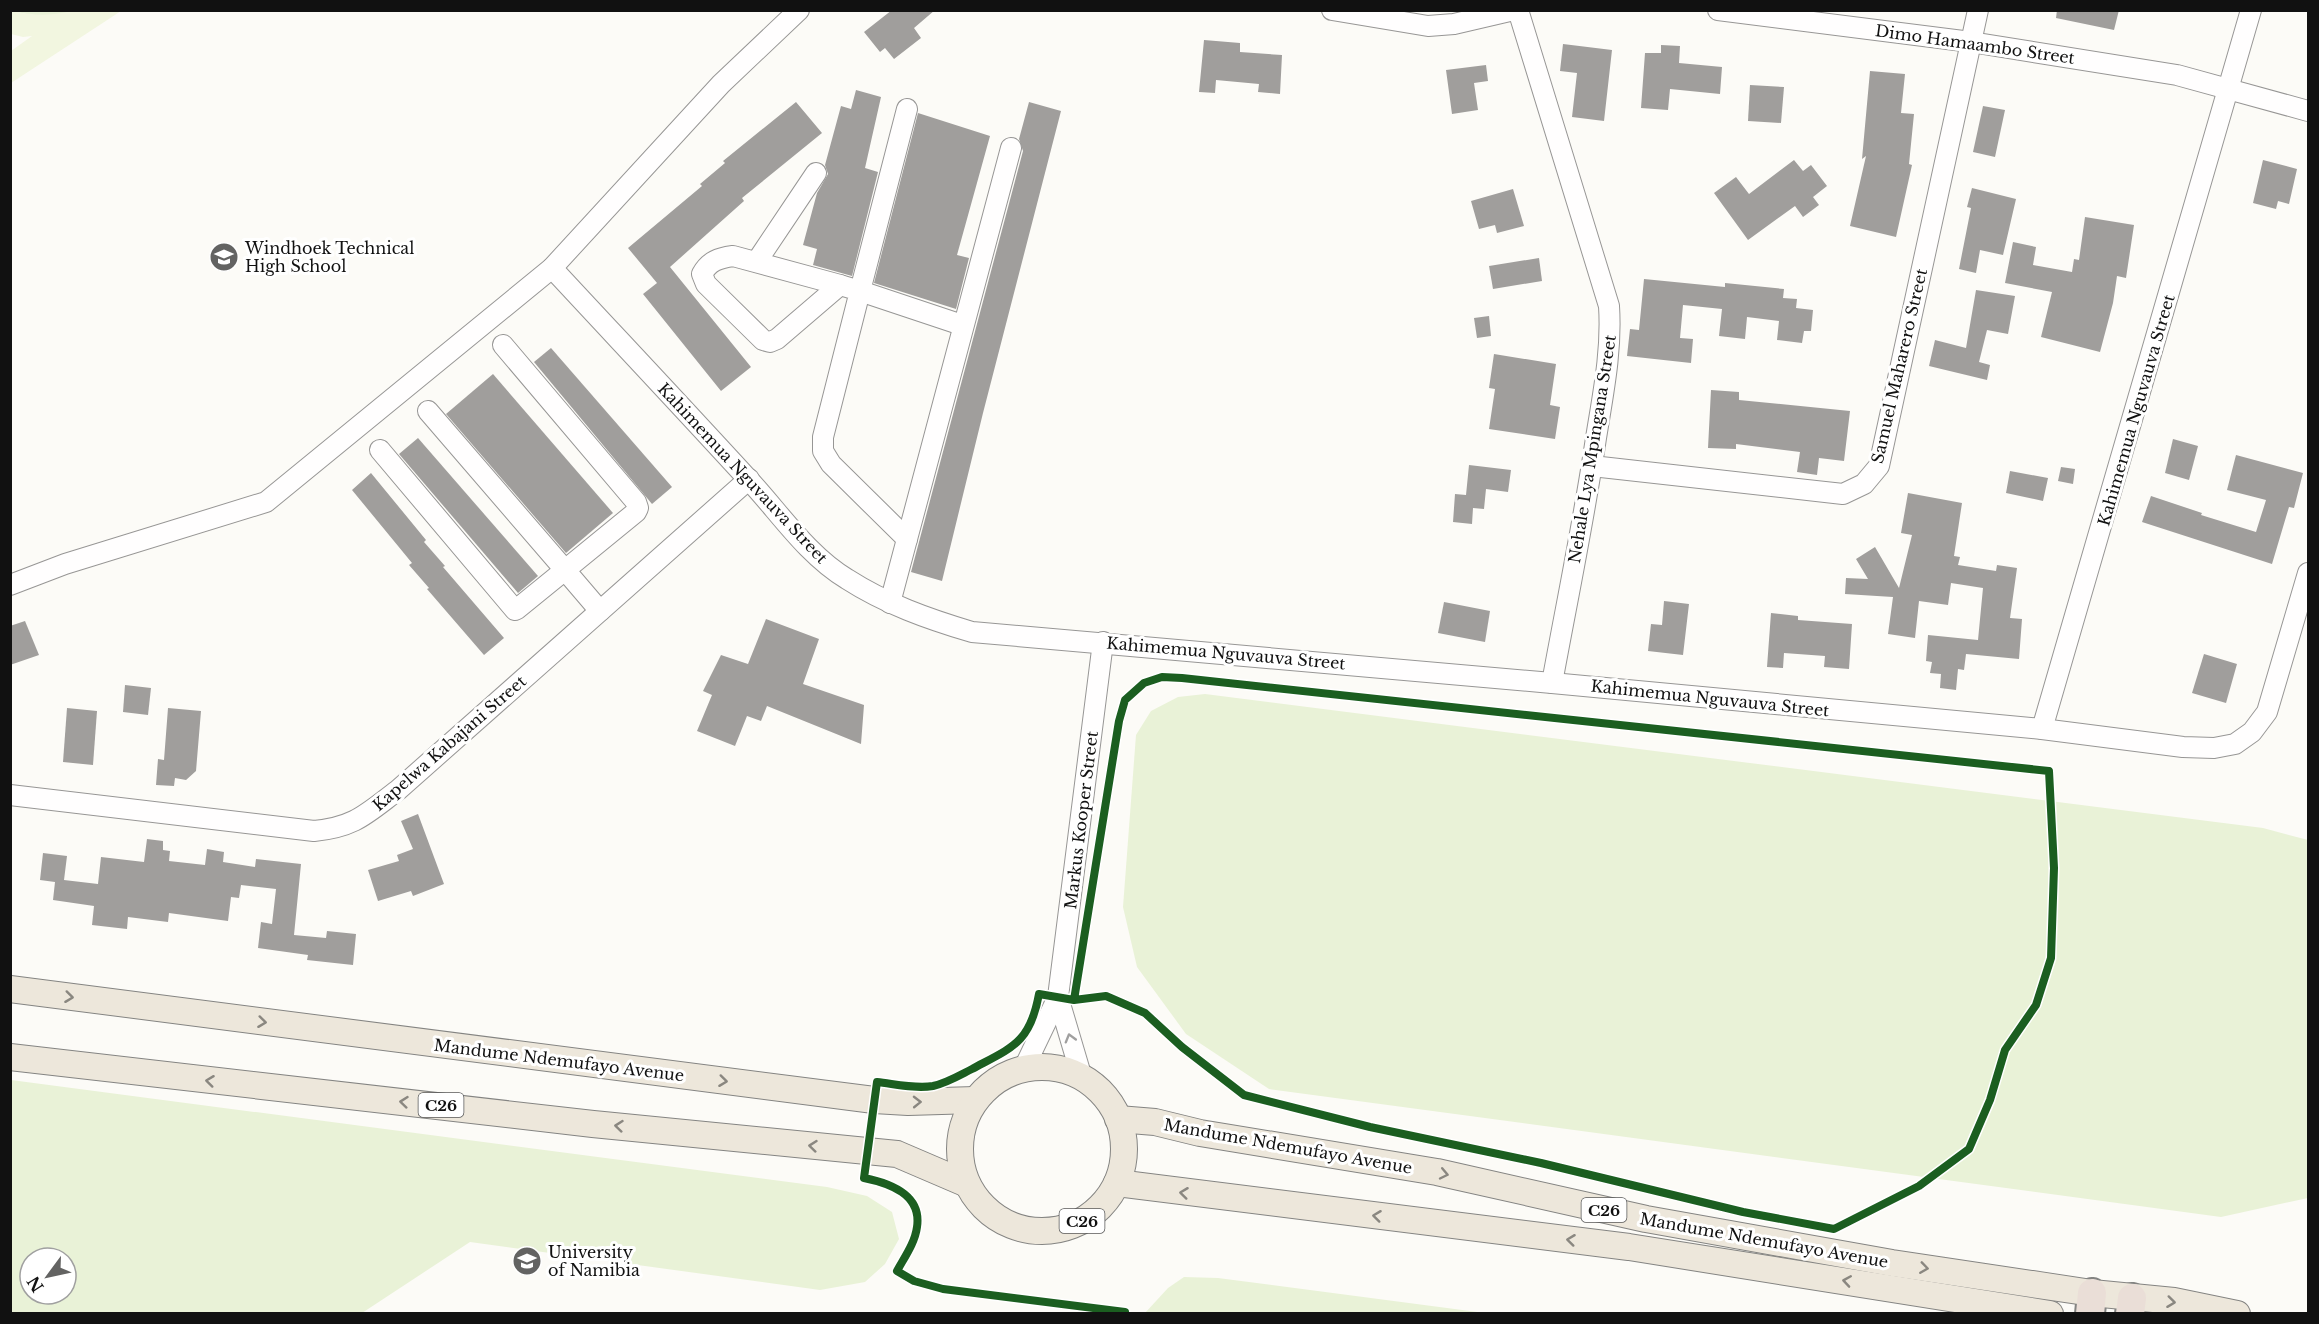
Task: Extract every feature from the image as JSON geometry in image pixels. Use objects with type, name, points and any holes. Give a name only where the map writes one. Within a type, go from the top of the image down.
[{"type":"main road","name":"Mandume Ndemufayo Avenue","points":[[10,989],[874,1100],[908,1102],[975,1100]]},
{"type":"main road","name":"C26","points":[[10,1057],[593,1124],[897,1154],[967,1184]]},
{"type":"main road","points":[[975,1100],[997,1080],[1024,1068],[1054,1067],[1088,1082],[1108,1101],[1118,1119]]},
{"type":"main road","name":"C26","points":[[975,1100],[964,1121],[960,1137],[961,1165],[967,1184],[978,1202],[993,1216],[1011,1226],[1031,1231],[1051,1231],[1071,1226],[1089,1217],[1103,1205],[1117,1183],[1124,1153],[1123,1136],[1118,1119]]},
{"type":"main road","name":"Mandume Ndemufayo Avenue","points":[[1118,1119],[1155,1122],[1200,1133],[1437,1172],[1646,1219],[1893,1263],[2091,1304],[2131,1306],[2174,1301],[2237,1314]]},
{"type":"main road","name":"Mandume Ndemufayo Avenue","points":[[1117,1183],[1629,1247],[2050,1314]]},
{"type":"street","points":[[10,585],[65,564],[266,501],[552,268],[721,84],[799,10]]},
{"type":"street","points":[[1332,10],[1428,26],[1454,24],[1516,10]]},
{"type":"street","name":"Nehale Lya Mpingana Street","points":[[1516,10],[1609,306],[1610,350],[1592,466],[1552,683]]},
{"type":"street","name":"Dimo Hamaambo Street","points":[[1718,10],[1971,42],[2177,75],[2230,90]]},
{"type":"street","name":"Samuel Maharero Street","points":[[1592,466],[1843,494],[1864,484],[1879,466],[1978,10]]},
{"type":"street","name":"Kahimemua Nguvauva Street","points":[[2042,729],[2230,90],[2251,10]]},
{"type":"street","points":[[2230,90],[2308,111]]},
{"type":"street","points":[[907,109],[822,437],[823,451],[831,464],[907,539]]},
{"type":"street","points":[[890,603],[1011,148]]},
{"type":"street","points":[[756,261],[816,173]]},
{"type":"street","points":[[840,285],[777,339],[770,342],[763,340],[706,284],[702,274],[707,265],[719,258],[733,256],[840,285],[963,325]]},
{"type":"street","name":"Kahimemua Nguvauva Street","points":[[552,268],[749,479],[810,549],[845,578],[890,603],[927,619],[972,632],[1552,683],[2042,729],[2183,747],[2214,748],[2235,744],[2252,732],[2267,712],[2308,573]]},
{"type":"street","points":[[380,450],[514,610],[636,512],[638,508],[636,502],[503,345]]},
{"type":"street","points":[[428,411],[600,612]]},
{"type":"street","name":"Kapelwa Kabajani Street","points":[[10,795],[314,831],[337,829],[360,819],[398,790],[749,479]]},
{"type":"street","name":"Markus Kooper Street","points":[[1058,998],[1103,642]]},
{"type":"street","points":[[1024,1068],[1058,998]]},
{"type":"street","points":[[1058,998],[1088,1082]]},
{"type":"green space","points":[[82,9],[121,11],[11,83],[11,51],[32,36],[23,37],[11,34],[11,11],[44,15]]},
{"type":"green space","points":[[11,11],[77,11],[52,16]]},
{"type":"green space","points":[[1205,694],[2263,828],[2308,840],[2308,1198],[2221,1217],[1269,1089],[1186,1034],[1137,967],[1123,907],[1136,735],[1151,711],[1178,697]]},
{"type":"green space","points":[[11,1080],[827,1187],[867,1196],[892,1212],[899,1239],[885,1264],[865,1282],[820,1290],[470,1242],[362,1313],[11,1313]]},
{"type":"green space","points":[[1184,1277],[1218,1278],[1485,1313],[1145,1313],[1168,1288]]},
{"type":"building","points":[[892,10],[935,10],[914,28],[921,38],[894,59],[885,48],[880,52],[864,32]]},
{"type":"building","points":[[2057,10],[2119,10],[2114,30],[2056,18]]},
{"type":"building","points":[[1204,40],[1240,43],[1240,52],[1282,55],[1280,94],[1258,92],[1259,84],[1216,80],[1215,93],[1199,92]]},
{"type":"building","points":[[1563,44],[1612,50],[1604,121],[1572,117],[1577,73],[1560,71]]},
{"type":"building","points":[[1661,45],[1680,46],[1679,63],[1722,67],[1720,94],[1670,89],[1668,110],[1641,108],[1645,53],[1661,53]]},
{"type":"building","points":[[1486,65],[1488,81],[1474,83],[1478,110],[1452,114],[1446,70]]},
{"type":"building","points":[[1870,71],[1905,74],[1901,113],[1914,114],[1909,164],[1912,165],[1896,237],[1850,226],[1866,156],[1862,159]]},
{"type":"building","points":[[1750,85],[1784,87],[1781,123],[1748,121]]},
{"type":"building","points":[[856,90],[881,97],[865,168],[878,172],[852,276],[813,265],[817,249],[803,245],[817,193],[828,174],[825,165],[841,106],[851,109]]},
{"type":"building","points":[[796,102],[822,133],[742,198],[744,201],[670,267],[751,367],[721,391],[643,294],[657,283],[628,248],[702,186],[700,184],[725,163],[723,161]]},
{"type":"building","points":[[1029,102],[1061,111],[942,581],[911,572],[1023,151],[1019,139]]},
{"type":"building","points":[[1983,106],[2005,110],[1995,157],[1973,152]]},
{"type":"building","points":[[918,113],[990,136],[957,255],[969,258],[956,309],[874,283]]},
{"type":"building","points":[[1794,160],[1803,171],[1811,165],[1827,186],[1813,197],[1819,205],[1803,217],[1795,206],[1748,240],[1714,193],[1736,177],[1749,194]]},
{"type":"building","points":[[2263,160],[2297,169],[2289,204],[2278,201],[2276,209],[2253,203]]},
{"type":"building","points":[[1972,188],[2016,199],[2003,255],[1980,250],[1976,273],[1959,269],[1971,208],[1967,207]]},
{"type":"building","points":[[1513,189],[1524,226],[1497,233],[1495,225],[1479,229],[1471,201]]},
{"type":"building","points":[[2085,217],[2134,225],[2126,278],[2117,276],[2113,303],[2100,352],[2041,337],[2052,292],[2005,283],[2013,242],[2036,247],[2033,265],[2072,272],[2074,259],[2079,260]]},
{"type":"building","points":[[1539,258],[1542,281],[1493,289],[1489,266]]},
{"type":"building","points":[[1644,279],[1725,287],[1725,283],[1784,289],[1783,298],[1797,299],[1796,308],[1813,310],[1811,331],[1804,331],[1802,343],[1777,340],[1779,321],[1747,317],[1745,339],[1719,336],[1722,309],[1683,305],[1680,338],[1693,339],[1691,363],[1627,356],[1630,329],[1639,330]]},
{"type":"building","points":[[1976,290],[2015,296],[2008,334],[1987,330],[1979,362],[1990,365],[1987,380],[1929,366],[1935,340],[1966,348]]},
{"type":"building","points":[[1489,316],[1491,336],[1477,338],[1474,318]]},
{"type":"building","points":[[551,348],[672,487],[652,504],[534,362]]},
{"type":"building","points":[[1494,354],[1556,364],[1550,405],[1560,407],[1555,439],[1489,429],[1495,389],[1489,388]]},
{"type":"building","points":[[493,374],[613,513],[566,553],[446,414]]},
{"type":"building","points":[[1711,390],[1739,392],[1739,400],[1850,411],[1844,461],[1819,458],[1817,475],[1797,472],[1800,452],[1736,444],[1736,449],[1708,448]]},
{"type":"building","points":[[418,438],[538,576],[518,593],[399,454]]},
{"type":"building","points":[[2173,439],[2198,446],[2189,480],[2165,473]]},
{"type":"building","points":[[2236,455],[2303,473],[2294,508],[2289,507],[2272,564],[2142,522],[2151,496],[2256,532],[2266,500],[2227,490]]},
{"type":"building","points":[[1469,465],[1511,470],[1508,492],[1486,489],[1484,509],[1473,508],[1472,524],[1453,522],[1455,494],[1466,495]]},
{"type":"building","points":[[2061,467],[2075,469],[2073,484],[2058,481]]},
{"type":"building","points":[[2010,471],[2048,478],[2043,501],[2006,493]]},
{"type":"building","points":[[371,473],[426,540],[424,542],[445,566],[443,567],[504,638],[484,655],[427,589],[429,588],[409,565],[412,563],[352,490]]},
{"type":"building","points":[[1908,493],[1962,503],[1954,556],[1960,557],[1958,565],[1996,571],[1997,565],[2017,568],[2010,618],[2022,619],[2019,659],[1966,654],[1964,670],[1958,669],[1956,690],[1940,688],[1941,674],[1930,673],[1932,662],[1926,661],[1928,635],[1978,640],[1983,588],[1951,583],[1948,605],[1919,601],[1915,638],[1888,634],[1893,597],[1845,594],[1846,578],[1868,579],[1856,559],[1875,547],[1899,588],[1912,535],[1901,533]]},
{"type":"building","points":[[1664,601],[1689,604],[1683,655],[1648,651],[1651,624],[1662,625]]},
{"type":"building","points":[[1444,602],[1490,611],[1485,642],[1438,633]]},
{"type":"building","points":[[1771,613],[1798,616],[1798,620],[1852,624],[1849,669],[1824,667],[1825,656],[1784,653],[1783,668],[1767,667]]},
{"type":"building","points":[[766,619],[819,639],[803,684],[864,705],[861,744],[767,706],[761,721],[747,716],[735,746],[697,731],[712,695],[703,691],[721,655],[748,664]]},
{"type":"building","points":[[25,621],[39,655],[10,665],[10,626]]},
{"type":"building","points":[[2204,654],[2237,664],[2226,703],[2192,693]]},
{"type":"building","points":[[125,685],[151,688],[148,715],[123,712]]},
{"type":"building","points":[[67,708],[97,711],[93,765],[63,762]]},
{"type":"building","points":[[168,708],[201,711],[196,771],[186,780],[175,778],[174,786],[156,785],[158,759],[164,760]]},
{"type":"building","points":[[418,814],[444,884],[413,896],[411,891],[378,901],[368,870],[399,861],[397,855],[413,849],[401,821]]},
{"type":"building","points":[[147,839],[163,841],[163,850],[170,851],[169,861],[205,865],[207,849],[224,852],[223,862],[255,867],[256,859],[301,864],[294,935],[326,938],[327,931],[356,934],[353,965],[307,960],[308,955],[258,948],[261,922],[272,924],[276,889],[241,885],[239,898],[231,897],[228,921],[169,913],[168,922],[128,917],[127,929],[92,925],[94,906],[53,900],[55,882],[40,880],[43,853],[67,856],[64,880],[98,884],[101,857],[144,862]]},
{"type":"cycle path","points":[[1074,1000],[1106,996],[1145,1013],[1182,1047],[1244,1095],[1370,1127],[1541,1163],[1743,1212],[1834,1229],[1919,1186],[1969,1149],[1990,1100],[2005,1050],[2036,1005],[2051,958],[2054,868],[2049,771],[1182,678],[1162,677],[1144,683],[1125,700],[1119,721],[1074,1000],[1039,994],[1030,1023],[1017,1042],[999,1055],[948,1081],[933,1086],[919,1087],[877,1082],[864,1178],[884,1183],[902,1192],[914,1206],[917,1216],[916,1233],[897,1271],[914,1281],[943,1289],[1125,1312]]},
{"type":"place","name":"Windhoek Technical High School","points":[[224,257]]},
{"type":"place","name":"University of Namibia","points":[[527,1261]]}]
